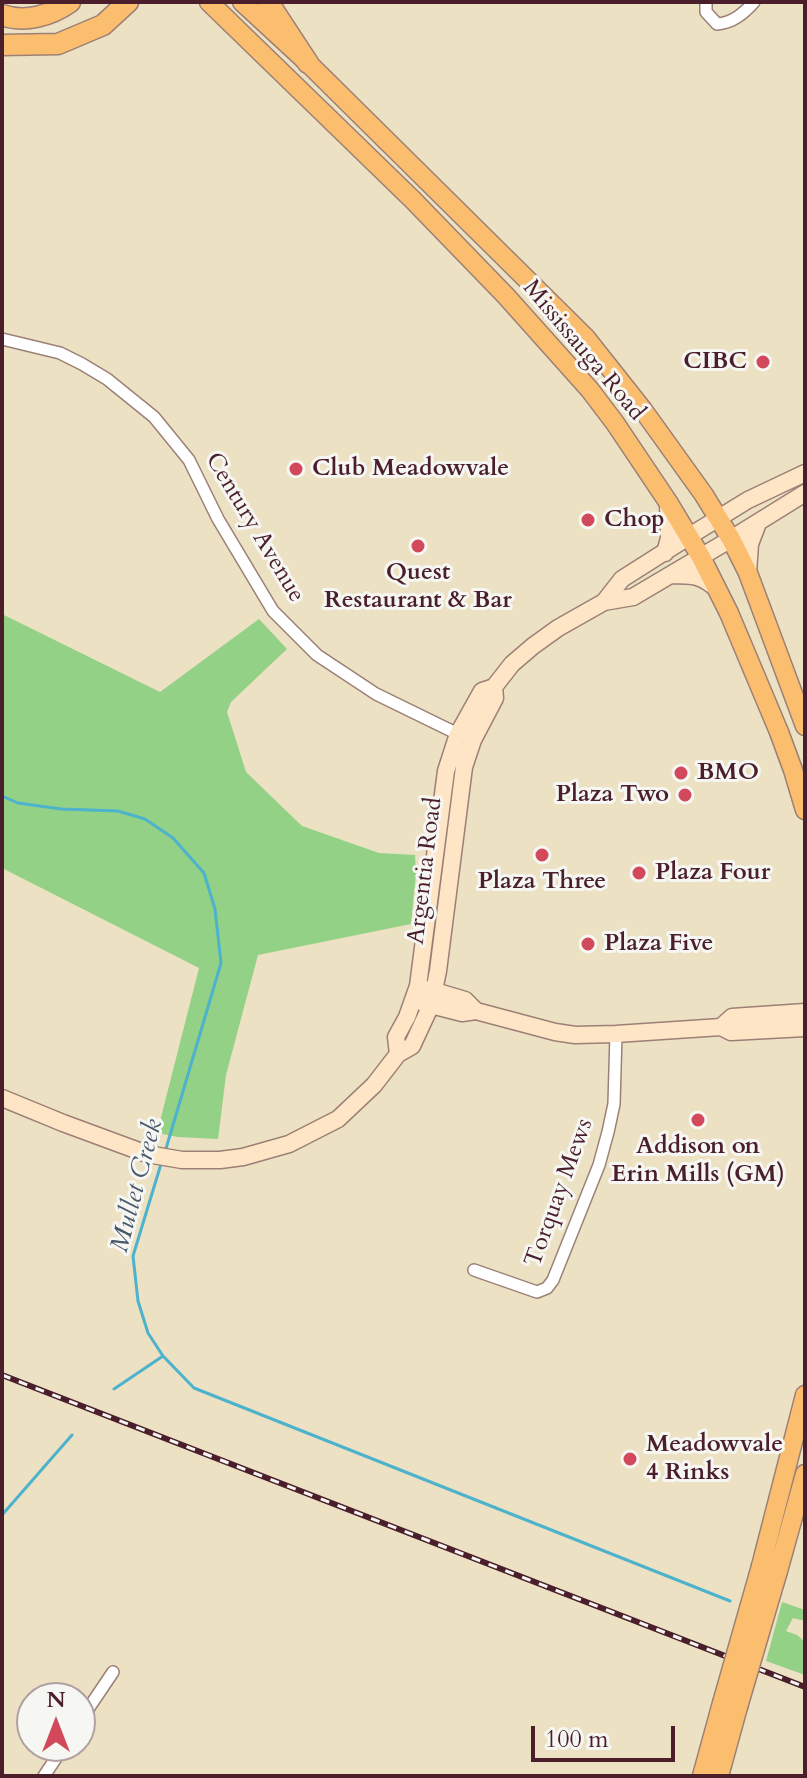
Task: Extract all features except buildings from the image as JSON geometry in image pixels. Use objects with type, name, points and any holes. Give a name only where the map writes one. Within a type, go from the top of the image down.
[{"type":"highway","points":[[2,15],[12,19],[42,17],[70,2]]},
{"type":"highway","points":[[2,45],[58,44],[103,25],[128,2]]},
{"type":"highway","points":[[268,2],[308,63]]},
{"type":"main road","name":"Mississauga Road","points":[[209,2],[413,200],[506,296],[590,390],[668,502],[718,590],[779,732],[805,810]]},
{"type":"main road","name":"Mississauga Road","points":[[242,2],[308,63],[586,338],[643,410],[704,495],[731,539],[748,573],[805,726]]},
{"type":"main road","points":[[702,1776],[730,1705],[769,1568],[805,1395]]},
{"type":"main road","points":[[769,1568],[805,1474]]},
{"type":"main road","points":[[719,1776],[730,1705]]},
{"type":"street","points":[[706,2],[706,12],[717,24],[726,24],[744,13],[754,2]]},
{"type":"street","name":"Century Avenue","points":[[2,339],[60,353],[82,364],[116,386],[154,417],[189,460],[218,519],[273,611],[317,655],[376,694],[465,737]]},
{"type":"street","name":"Argentia Road","points":[[604,602],[622,579],[748,500],[805,473]]},
{"type":"street","name":"Argentia Road","points":[[2,1098],[147,1154],[182,1160],[243,1157],[289,1144],[338,1119],[363,1098],[388,1069],[398,1054],[396,1037],[424,996],[462,778],[465,737],[482,691],[494,687],[512,664],[558,628],[604,602],[633,597],[805,493]]},
{"type":"street","points":[[704,495],[726,500],[748,500]]},
{"type":"street","points":[[665,553],[669,538],[668,502]]},
{"type":"street","points":[[748,573],[750,544],[758,523]]},
{"type":"street","points":[[669,575],[692,575],[706,580],[718,590]]},
{"type":"street","points":[[424,996],[462,1013],[476,1011],[575,1035],[721,1027],[731,1032],[805,1028]]},
{"type":"street","points":[[721,1027],[732,1017],[805,1012]]},
{"type":"street","points":[[769,1031],[805,1036]]},
{"type":"street","name":"Torquay Mews","points":[[474,1270],[537,1292],[547,1288],[553,1280],[599,1165],[608,1132],[614,1104],[616,1034]]},
{"type":"street","points":[[96,1697],[113,1672]]},
{"type":"green space","points":[[2,614],[160,692],[259,619],[287,649],[231,702],[227,712],[246,772],[302,826],[379,853],[415,855],[411,924],[258,955],[226,1075],[218,1139],[157,1133],[199,968],[2,868]]},
{"type":"green space","points":[[782,1602],[805,1610],[805,1621],[793,1618],[786,1631],[805,1642],[805,1675],[766,1661]]},
{"type":"waterway","name":"Mullet Creek","points":[[2,796],[18,803],[61,809],[118,811],[145,819],[173,838],[204,873],[215,909],[221,963],[165,1152]]},
{"type":"waterway","name":"Mullet Creek","points":[[161,1164],[133,1256],[138,1301],[148,1333],[163,1356],[194,1388],[730,1601]]},
{"type":"waterway","points":[[114,1389],[163,1356]]},
{"type":"waterway","points":[[2,1515],[72,1435]]},
{"type":"railway","points":[[2,1375],[805,1687]]},
{"type":"place","name":"CIBC","points":[[763,362]]},
{"type":"place","name":"Club Meadowvale","points":[[296,469]]},
{"type":"place","name":"Chop","points":[[588,520]]},
{"type":"place","name":"Quest Restaurant & Bar","points":[[418,546]]},
{"type":"place","name":"BMO","points":[[681,773]]},
{"type":"place","name":"Plaza Two","points":[[685,795]]},
{"type":"place","name":"Plaza Three","points":[[542,855]]},
{"type":"place","name":"Plaza Four","points":[[639,873]]},
{"type":"place","name":"Plaza Five","points":[[588,944]]},
{"type":"place","name":"Addison on Erin Mills (GM)","points":[[698,1120]]},
{"type":"place","name":"Meadowvale 4 Rinks","points":[[630,1459]]}]
